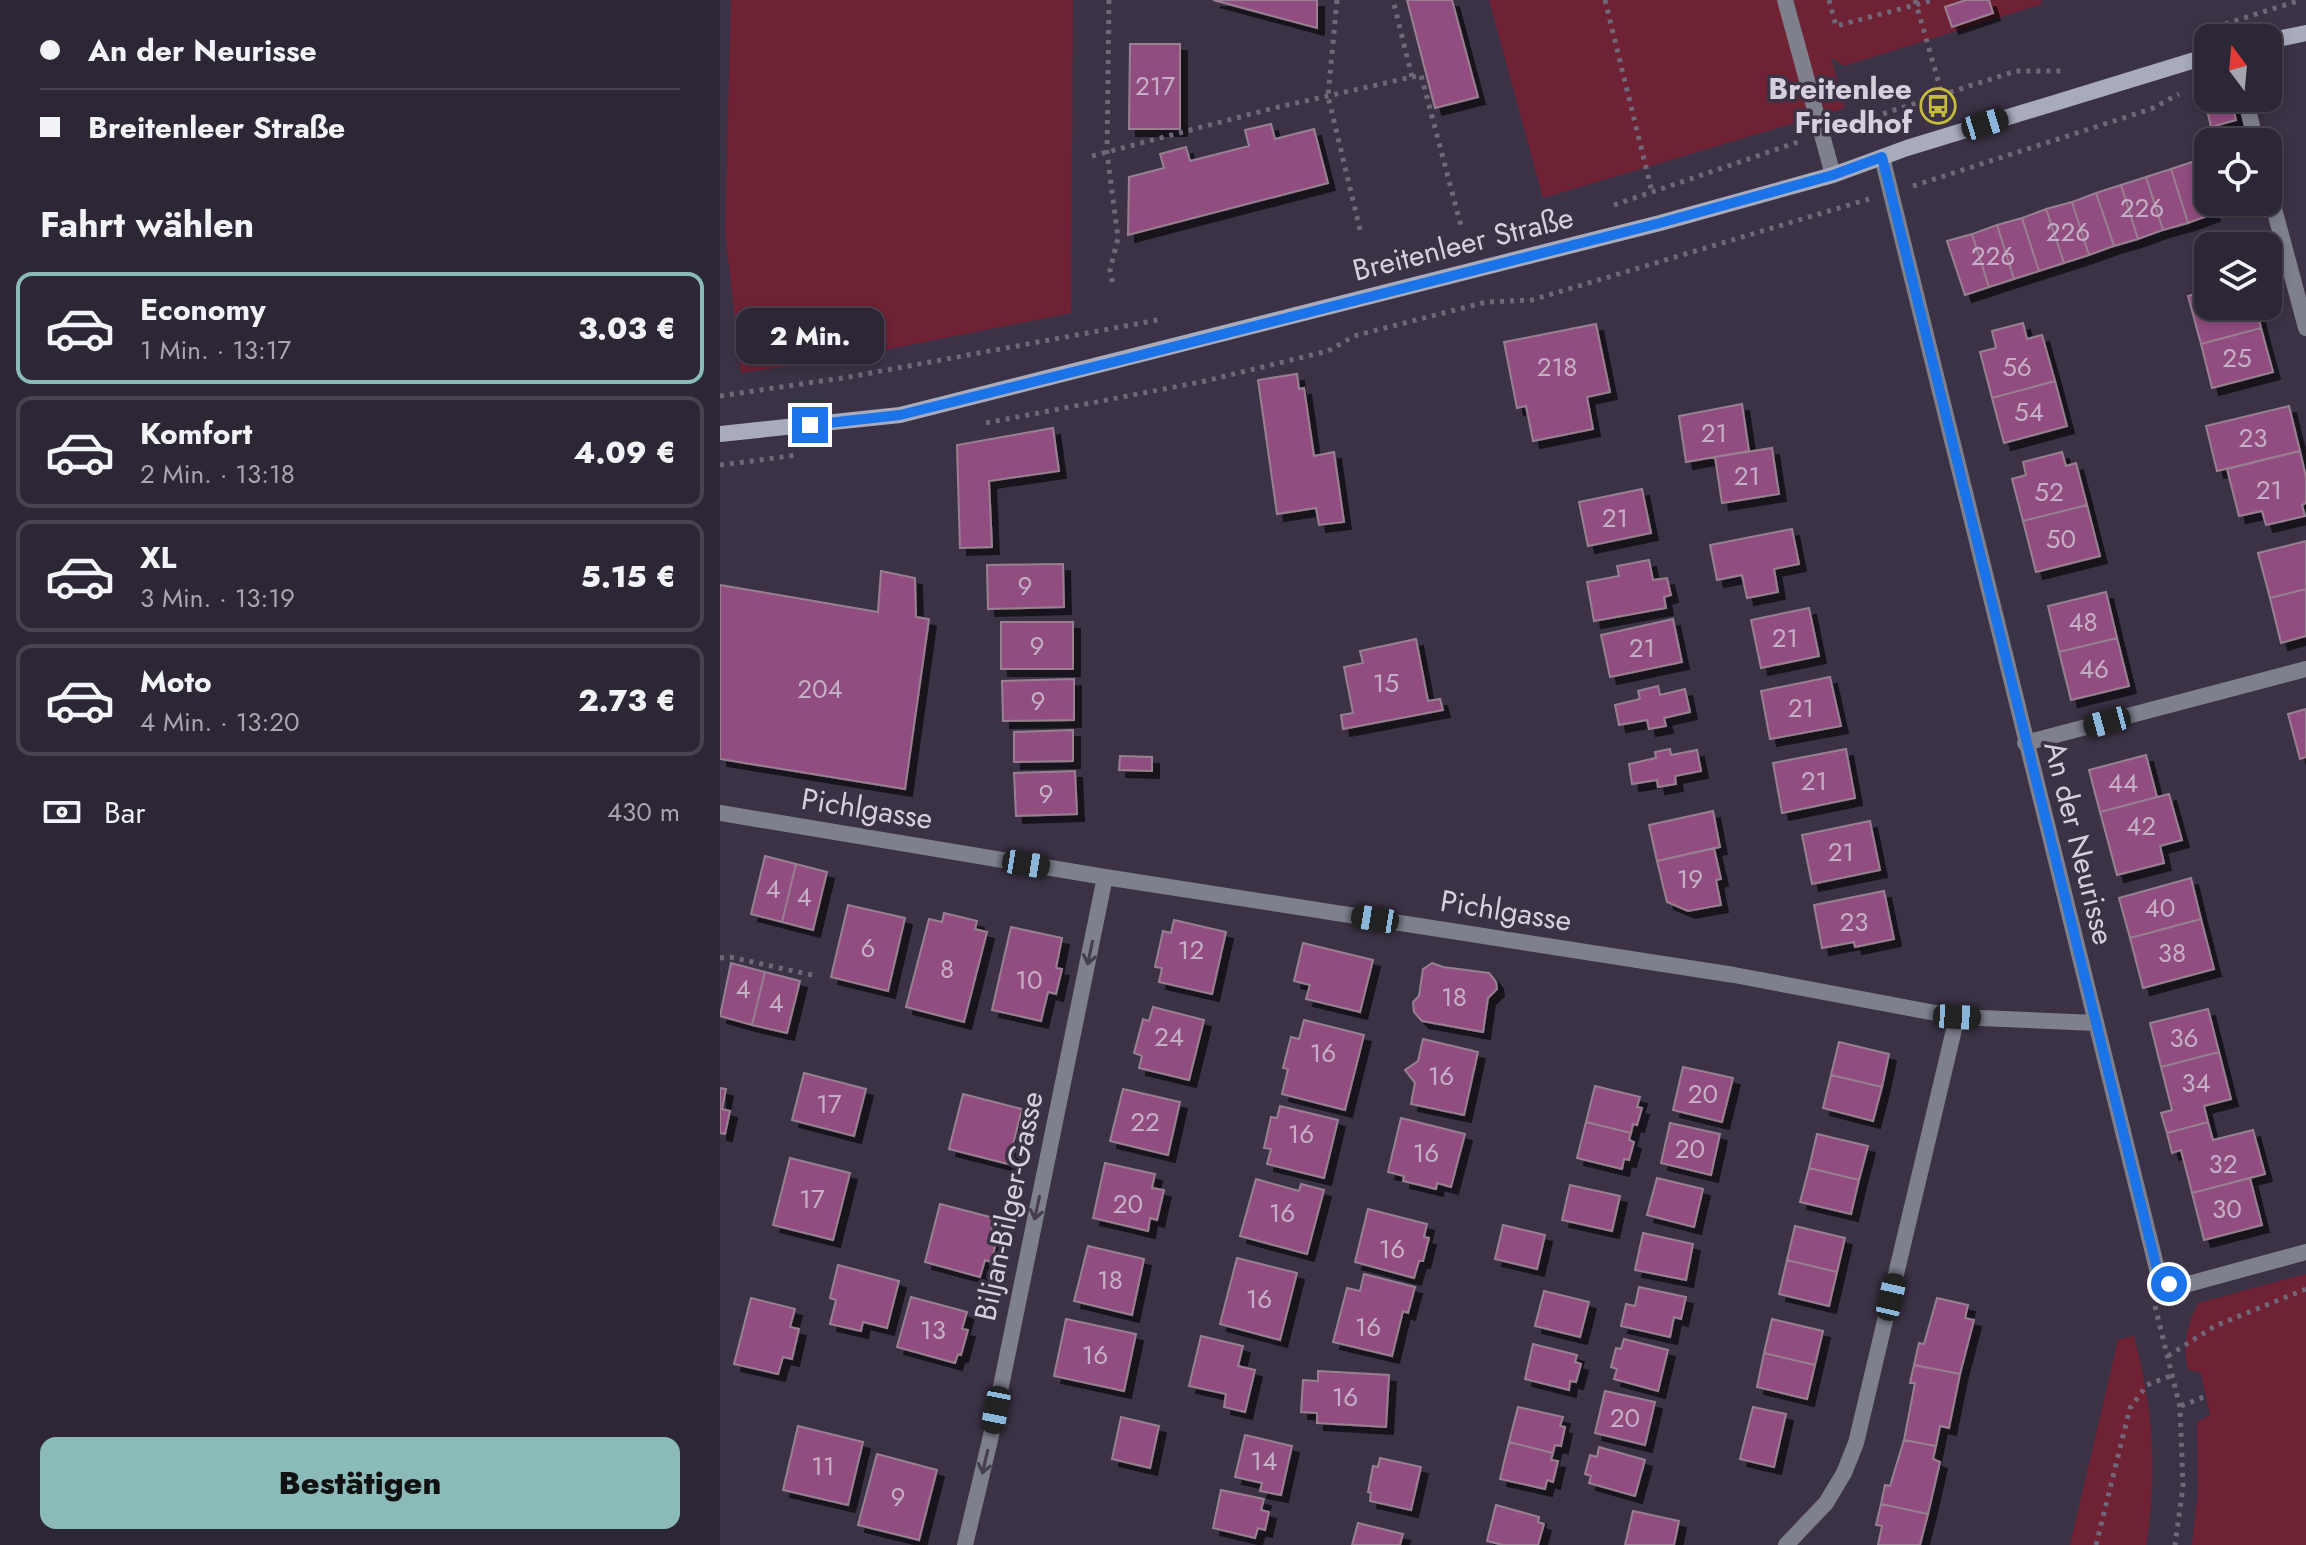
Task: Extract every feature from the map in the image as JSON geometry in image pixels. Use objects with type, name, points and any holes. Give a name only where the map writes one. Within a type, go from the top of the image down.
[{"type":"main road","points":[[2282,38],[2306,33]]},
{"type":"main road","name":"Breitenleer Straße","points":[[720,434],[900,415],[1660,223],[1833,175],[2194,60]]},
{"type":"street","points":[[1785,0],[1833,175]]},
{"type":"street","name":"An der Neurisse","points":[[1882,157],[2158,1273]]},
{"type":"street","points":[[2276,216],[2306,328]]},
{"type":"street","points":[[2025,743],[2306,669]]},
{"type":"street","name":"Pichlgasse","points":[[720,813],[1105,877],[1734,975],[1957,1017],[2095,1023]]},
{"type":"street","name":"Biljan-Bilger-Gasse","points":[[965,1545],[990,1440],[1105,877]]},
{"type":"street","points":[[1786,1545],[1826,1503],[1844,1473],[1856,1443],[1957,1017]]},
{"type":"street","points":[[2158,1273],[2169,1284],[2181,1286],[2306,1252]]},
{"type":"path","points":[[1109,0],[1107,153],[1118,238],[1110,270],[1113,285]]},
{"type":"path","points":[[1337,0],[1328,96],[1361,234]]},
{"type":"path","points":[[1393,0],[1412,77]]},
{"type":"path","points":[[1605,0],[1652,192]]},
{"type":"path","points":[[1829,0],[1836,26],[1934,0]]},
{"type":"path","points":[[2224,24],[2301,0]]},
{"type":"path","points":[[1916,3],[1942,94]]},
{"type":"path","points":[[1841,127],[2016,71],[2067,70]]},
{"type":"path","points":[[1092,156],[1421,75],[1461,226]]},
{"type":"path","points":[[1908,187],[2151,109],[2182,93]]},
{"type":"path","points":[[1609,207],[1798,142]]},
{"type":"path","points":[[972,425],[1201,382],[1328,351],[1354,336],[1486,302],[1532,300],[1875,197]]},
{"type":"path","points":[[720,396],[849,377],[1176,317]]},
{"type":"path","points":[[720,465],[799,455]]},
{"type":"path","points":[[720,958],[730,957],[812,975]]},
{"type":"path","points":[[2158,1273],[2153,1296],[2180,1407],[2183,1486],[2175,1545]]},
{"type":"path","points":[[2168,1356],[2215,1326],[2306,1289]]},
{"type":"path","points":[[2096,1545],[2130,1408],[2147,1385],[2173,1375]]},
{"type":"path","points":[[2180,1407],[2206,1396]]},
{"type":"shaded area","points":[[731,0],[1073,0],[1071,313],[839,359],[741,373],[725,231]]},
{"type":"shaded area","points":[[1489,0],[2041,0],[2042,4],[1844,66],[1831,57],[1845,108],[1543,198]]},
{"type":"shaded area","points":[[2306,1274],[2306,1545],[2192,1545],[2198,1492],[2197,1422],[2210,1415],[2201,1373],[2188,1369],[2186,1360],[2188,1327],[2194,1311],[2198,1303]]},
{"type":"shaded area","points":[[2134,1336],[2146,1389],[2152,1440],[2152,1491],[2146,1545],[2070,1545],[2118,1340]]},
{"type":"building","points":[[1213,0],[1317,0],[1317,28]]},
{"type":"building","points":[[1407,0],[1452,0],[1478,97],[1435,108]]},
{"type":"building","points":[[1966,0],[1989,0],[1993,13],[1952,27],[1945,7]]},
{"type":"building","points":[[1130,44],[1180,44],[1180,129],[1129,129]]},
{"type":"building","points":[[2207,112],[2234,112],[2236,120],[2211,127]]},
{"type":"building","points":[[1271,124],[1275,139],[1314,129],[1328,183],[1128,235],[1129,177],[1164,168],[1160,154],[1186,147],[1190,161],[1249,146],[1245,130]]},
{"type":"building","points":[[2194,161],[2194,216],[2207,216],[2188,223],[2171,169]]},
{"type":"building","points":[[2171,169],[2188,223],[2163,230],[2146,177]]},
{"type":"building","points":[[2146,177],[2163,230],[2138,239],[2121,185]]},
{"type":"building","points":[[2121,185],[2138,239],[2114,246],[2096,193]]},
{"type":"building","points":[[2096,193],[2114,246],[2089,255],[2072,202]]},
{"type":"building","points":[[2072,202],[2089,255],[2064,263],[2046,209]]},
{"type":"building","points":[[2046,209],[2064,263],[2039,271],[2022,218]]},
{"type":"building","points":[[2022,218],[2039,271],[2014,279],[1997,225]]},
{"type":"building","points":[[1997,225],[2014,279],[1989,287],[1972,234]]},
{"type":"building","points":[[1972,234],[1989,287],[1965,295],[1947,241]]},
{"type":"building","points":[[2194,294],[2194,318],[2188,296]]},
{"type":"building","points":[[2194,320],[2259,320],[2261,328],[2201,344]]},
{"type":"building","points":[[2023,323],[2027,339],[2042,335],[2055,381],[1992,398],[1980,352],[1996,348],[1992,331]]},
{"type":"building","points":[[1596,324],[1610,392],[1587,397],[1593,429],[1533,441],[1526,406],[1517,408],[1504,342]]},
{"type":"building","points":[[2261,328],[2273,372],[2212,388],[2201,344]]},
{"type":"building","points":[[1297,374],[1299,389],[1304,388],[1314,456],[1334,452],[1344,522],[1319,525],[1316,508],[1277,514],[1258,380]]},
{"type":"building","points":[[2055,381],[2067,426],[2004,443],[1992,398]]},
{"type":"building","points":[[1742,404],[1749,451],[1686,462],[1679,416]]},
{"type":"building","points":[[2289,406],[2300,451],[2217,471],[2206,426]]},
{"type":"building","points":[[1053,428],[1059,471],[989,481],[992,547],[960,548],[957,445]]},
{"type":"building","points":[[1772,448],[1779,494],[1722,503],[1715,457]]},
{"type":"building","points":[[2300,451],[2306,477],[2306,503],[2302,505],[2305,516],[2266,525],[2262,511],[2239,516],[2227,469]]},
{"type":"building","points":[[2062,452],[2066,466],[2076,463],[2087,505],[2023,521],[2012,479],[2026,475],[2023,462]]},
{"type":"building","points":[[1642,489],[1651,533],[1588,546],[1579,502]]},
{"type":"building","points":[[2087,505],[2100,556],[2036,572],[2023,521]]},
{"type":"building","points":[[1792,529],[1799,564],[1774,569],[1778,592],[1747,598],[1742,575],[1717,580],[1710,545]]},
{"type":"building","points":[[2306,541],[2306,589],[2270,598],[2258,553]]},
{"type":"building","points":[[1649,560],[1653,580],[1667,578],[1671,595],[1664,597],[1666,608],[1594,621],[1587,582],[1619,576],[1617,566]]},
{"type":"building","points":[[1063,564],[1064,607],[988,609],[987,565]]},
{"type":"building","points":[[881,571],[915,578],[916,617],[929,619],[905,789],[720,759],[720,585],[878,612]]},
{"type":"building","points":[[2306,589],[2306,636],[2281,643],[2270,598]]},
{"type":"building","points":[[2106,592],[2117,638],[2059,652],[2048,606]]},
{"type":"building","points":[[1809,608],[1819,656],[1761,668],[1751,620]]},
{"type":"building","points":[[1673,619],[1682,662],[1610,677],[1601,635]]},
{"type":"building","points":[[1001,622],[1073,622],[1073,669],[1001,669]]},
{"type":"building","points":[[2117,638],[2129,686],[2071,700],[2059,652]]},
{"type":"building","points":[[1416,639],[1428,701],[1440,699],[1443,710],[1343,729],[1341,715],[1353,713],[1344,667],[1363,663],[1360,651]]},
{"type":"building","points":[[1830,677],[1841,726],[1770,739],[1761,691]]},
{"type":"building","points":[[1074,679],[1074,720],[1003,721],[1002,681]]},
{"type":"building","points":[[1658,686],[1660,695],[1685,689],[1690,712],[1664,718],[1666,726],[1649,729],[1647,720],[1619,725],[1615,705],[1640,699],[1638,691]]},
{"type":"building","points":[[2306,709],[2306,757],[2300,759],[2288,714]]},
{"type":"building","points":[[1073,730],[1073,761],[1014,762],[1014,732]]},
{"type":"building","points":[[1670,749],[1671,755],[1697,750],[1701,771],[1675,776],[1676,784],[1658,787],[1657,780],[1632,784],[1629,764],[1656,758],[1655,752]]},
{"type":"building","points":[[1846,749],[1855,798],[1782,813],[1773,763]]},
{"type":"building","points":[[2146,755],[2157,797],[2100,812],[2089,770]]},
{"type":"building","points":[[1120,756],[1152,757],[1152,771],[1119,770]]},
{"type":"building","points":[[1075,771],[1077,814],[1016,816],[1014,773]]},
{"type":"building","points":[[2169,794],[2182,840],[2160,846],[2164,863],[2117,875],[2100,812]]},
{"type":"building","points":[[1713,811],[1720,847],[1657,861],[1649,825]]},
{"type":"building","points":[[1870,821],[1880,870],[1812,884],[1802,835]]},
{"type":"building","points":[[1714,848],[1721,879],[1716,880],[1721,905],[1688,911],[1667,902],[1657,861]]},
{"type":"building","points":[[765,856],[796,864],[782,922],[751,914]]},
{"type":"building","points":[[796,864],[827,872],[813,930],[782,922]]},
{"type":"building","points":[[2191,878],[2201,919],[2130,938],[2119,898]]},
{"type":"building","points":[[1884,891],[1894,939],[1855,947],[1854,942],[1822,948],[1814,905]]},
{"type":"building","points":[[848,905],[905,918],[888,991],[831,977]]},
{"type":"building","points":[[944,913],[977,921],[975,929],[987,932],[964,1022],[906,1007],[929,919],[942,922]]},
{"type":"building","points":[[2201,919],[2214,969],[2143,988],[2130,938]]},
{"type":"building","points":[[1174,920],[1226,932],[1212,994],[1159,982],[1162,968],[1155,967],[1163,931],[1171,933]]},
{"type":"building","points":[[1011,927],[1062,938],[1056,968],[1062,969],[1056,994],[1048,992],[1041,1021],[992,1010]]},
{"type":"building","points":[[1303,943],[1373,960],[1360,1012],[1306,999],[1310,985],[1294,981]]},
{"type":"building","points":[[731,963],[765,972],[752,1025],[720,1016]]},
{"type":"building","points":[[1432,963],[1489,973],[1496,982],[1497,989],[1488,998],[1483,1032],[1422,1021],[1414,1012],[1413,1002],[1419,996],[1423,969]]},
{"type":"building","points":[[765,972],[800,981],[787,1033],[752,1025]]},
{"type":"building","points":[[1153,1007],[1204,1020],[1189,1080],[1139,1068],[1142,1056],[1134,1053],[1143,1019],[1149,1021]]},
{"type":"building","points":[[2208,1009],[2219,1052],[2161,1067],[2150,1023]]},
{"type":"building","points":[[1304,1020],[1364,1035],[1345,1110],[1282,1094],[1288,1069],[1283,1068],[1291,1037],[1299,1039]]},
{"type":"building","points":[[1423,1039],[1478,1052],[1464,1115],[1411,1104],[1415,1083],[1405,1070],[1418,1061]]},
{"type":"building","points":[[1839,1042],[1889,1054],[1882,1087],[1831,1075]]},
{"type":"building","points":[[2219,1052],[2231,1099],[2204,1106],[2208,1122],[2167,1133],[2161,1113],[2172,1110],[2161,1067]]},
{"type":"building","points":[[1683,1067],[1733,1078],[1722,1122],[1673,1110]]},
{"type":"building","points":[[804,1073],[866,1089],[854,1136],[792,1120]]},
{"type":"building","points":[[1831,1075],[1882,1087],[1873,1121],[1823,1108]]},
{"type":"building","points":[[1595,1086],[1640,1097],[1637,1107],[1642,1108],[1631,1133],[1586,1122]]},
{"type":"building","points":[[720,1088],[726,1089],[722,1109],[730,1111],[725,1134],[720,1133]]},
{"type":"building","points":[[1123,1089],[1180,1102],[1168,1155],[1110,1141]]},
{"type":"building","points":[[963,1094],[1022,1109],[1008,1164],[949,1149]]},
{"type":"building","points":[[1280,1106],[1338,1120],[1324,1178],[1267,1164],[1271,1149],[1264,1148],[1271,1117],[1277,1118]]},
{"type":"building","points":[[1401,1118],[1465,1134],[1451,1187],[1437,1183],[1436,1189],[1403,1181],[1404,1176],[1388,1172]]},
{"type":"building","points":[[1586,1122],[1631,1133],[1629,1140],[1634,1142],[1629,1160],[1624,1159],[1622,1169],[1577,1158]]},
{"type":"building","points":[[2208,1122],[2213,1140],[2253,1130],[2265,1174],[2192,1193],[2181,1150],[2172,1153],[2167,1133]]},
{"type":"building","points":[[1670,1123],[1720,1134],[1711,1175],[1661,1163]]},
{"type":"building","points":[[1817,1134],[1868,1146],[1859,1180],[1809,1168]]},
{"type":"building","points":[[790,1158],[850,1173],[833,1240],[773,1225]]},
{"type":"building","points":[[1105,1163],[1155,1174],[1152,1188],[1164,1190],[1157,1220],[1150,1218],[1148,1231],[1093,1218]]},
{"type":"building","points":[[1809,1168],[1859,1180],[1851,1214],[1800,1202]]},
{"type":"building","points":[[1657,1178],[1703,1189],[1694,1227],[1647,1215]]},
{"type":"building","points":[[2250,1178],[2262,1225],[2204,1240],[2192,1193]]},
{"type":"building","points":[[1256,1179],[1299,1191],[1301,1184],[1324,1190],[1307,1254],[1240,1236]]},
{"type":"building","points":[[1570,1185],[1620,1196],[1612,1231],[1562,1220]]},
{"type":"building","points":[[940,1204],[994,1218],[991,1233],[998,1235],[991,1262],[985,1260],[980,1277],[925,1262]]},
{"type":"building","points":[[1368,1209],[1427,1224],[1424,1237],[1429,1238],[1423,1261],[1419,1261],[1414,1278],[1355,1262]]},
{"type":"building","points":[[1503,1225],[1545,1235],[1537,1269],[1495,1259]]},
{"type":"building","points":[[1795,1226],[1845,1238],[1837,1272],[1787,1260]]},
{"type":"building","points":[[1643,1233],[1693,1244],[1686,1280],[1635,1270]]},
{"type":"building","points":[[1088,1246],[1144,1259],[1132,1315],[1074,1301]]},
{"type":"building","points":[[1237,1258],[1297,1273],[1280,1340],[1220,1324]]},
{"type":"building","points":[[1787,1260],[1837,1272],[1829,1306],[1779,1294]]},
{"type":"building","points":[[838,1265],[899,1281],[887,1328],[863,1322],[861,1331],[830,1324],[836,1300],[830,1298]]},
{"type":"building","points":[[1364,1274],[1415,1287],[1408,1313],[1403,1311],[1392,1356],[1333,1342],[1347,1288],[1360,1291]]},
{"type":"building","points":[[1639,1287],[1686,1297],[1681,1319],[1674,1317],[1670,1337],[1621,1326],[1626,1304],[1635,1306]]},
{"type":"building","points":[[1544,1291],[1589,1302],[1580,1337],[1535,1326]]},
{"type":"building","points":[[911,1297],[967,1312],[962,1329],[968,1330],[961,1355],[958,1354],[955,1363],[897,1347]]},
{"type":"building","points":[[751,1298],[795,1309],[790,1327],[799,1329],[792,1359],[783,1357],[778,1374],[734,1364]]},
{"type":"building","points":[[1937,1298],[1968,1305],[1965,1318],[1974,1320],[1960,1374],[1914,1365],[1919,1343],[1924,1344]]},
{"type":"building","points":[[1066,1319],[1136,1334],[1124,1391],[1054,1376]]},
{"type":"building","points":[[1772,1319],[1823,1331],[1815,1365],[1764,1353]]},
{"type":"building","points":[[1201,1336],[1243,1346],[1238,1366],[1255,1370],[1245,1412],[1224,1407],[1226,1394],[1189,1386]]},
{"type":"building","points":[[1624,1339],[1668,1350],[1658,1391],[1614,1379],[1617,1369],[1611,1367],[1616,1348],[1621,1349]]},
{"type":"building","points":[[1533,1344],[1577,1355],[1575,1362],[1581,1364],[1576,1382],[1570,1381],[1569,1390],[1525,1379]]},
{"type":"building","points":[[1764,1353],[1815,1365],[1807,1399],[1757,1387]]},
{"type":"building","points":[[1914,1365],[1960,1374],[1949,1428],[1940,1426],[1936,1446],[1904,1440],[1915,1383],[1910,1383]]},
{"type":"building","points":[[1318,1371],[1389,1375],[1386,1427],[1317,1423],[1317,1413],[1301,1412],[1303,1380],[1318,1381]]},
{"type":"building","points":[[1605,1391],[1655,1402],[1645,1445],[1595,1433]]},
{"type":"building","points":[[1518,1407],[1563,1417],[1560,1426],[1565,1427],[1561,1446],[1555,1445],[1553,1453],[1509,1442]]},
{"type":"building","points":[[1753,1407],[1786,1414],[1774,1467],[1740,1459]]},
{"type":"building","points":[[1121,1417],[1159,1426],[1150,1468],[1112,1459]]},
{"type":"building","points":[[798,1426],[863,1442],[848,1505],[783,1490]]},
{"type":"building","points":[[1245,1435],[1292,1446],[1281,1495],[1260,1491],[1262,1483],[1235,1477]]},
{"type":"building","points":[[1904,1440],[1936,1446],[1933,1459],[1940,1462],[1928,1514],[1881,1504],[1885,1485],[1890,1486]]},
{"type":"building","points":[[1509,1442],[1553,1453],[1551,1460],[1558,1461],[1553,1482],[1547,1480],[1545,1489],[1500,1479]]},
{"type":"building","points":[[1599,1447],[1645,1460],[1635,1496],[1589,1483],[1591,1476],[1585,1474],[1590,1455],[1597,1457]]},
{"type":"building","points":[[877,1454],[937,1470],[919,1540],[858,1525]]},
{"type":"building","points":[[1380,1458],[1421,1467],[1411,1510],[1370,1501],[1371,1493],[1368,1492],[1373,1466],[1378,1467]]},
{"type":"building","points":[[1221,1490],[1264,1499],[1261,1510],[1269,1512],[1265,1530],[1258,1528],[1255,1538],[1213,1528]]},
{"type":"building","points":[[1881,1504],[1928,1514],[1920,1545],[1878,1545],[1882,1526],[1876,1525]]},
{"type":"building","points":[[1496,1505],[1539,1517],[1538,1522],[1544,1524],[1538,1545],[1503,1545],[1487,1541]]},
{"type":"building","points":[[1633,1511],[1679,1521],[1674,1545],[1625,1545]]},
{"type":"building","points":[[1358,1523],[1403,1534],[1400,1545],[1352,1545]]},
{"type":"place","name":"Breitenlee Friedhof","points":[[1938,106]]},
{"type":"route","points":[[810,425],[900,415],[1133,357],[1660,223],[1833,175],[1882,157],[2158,1273],[2169,1284]]}]
